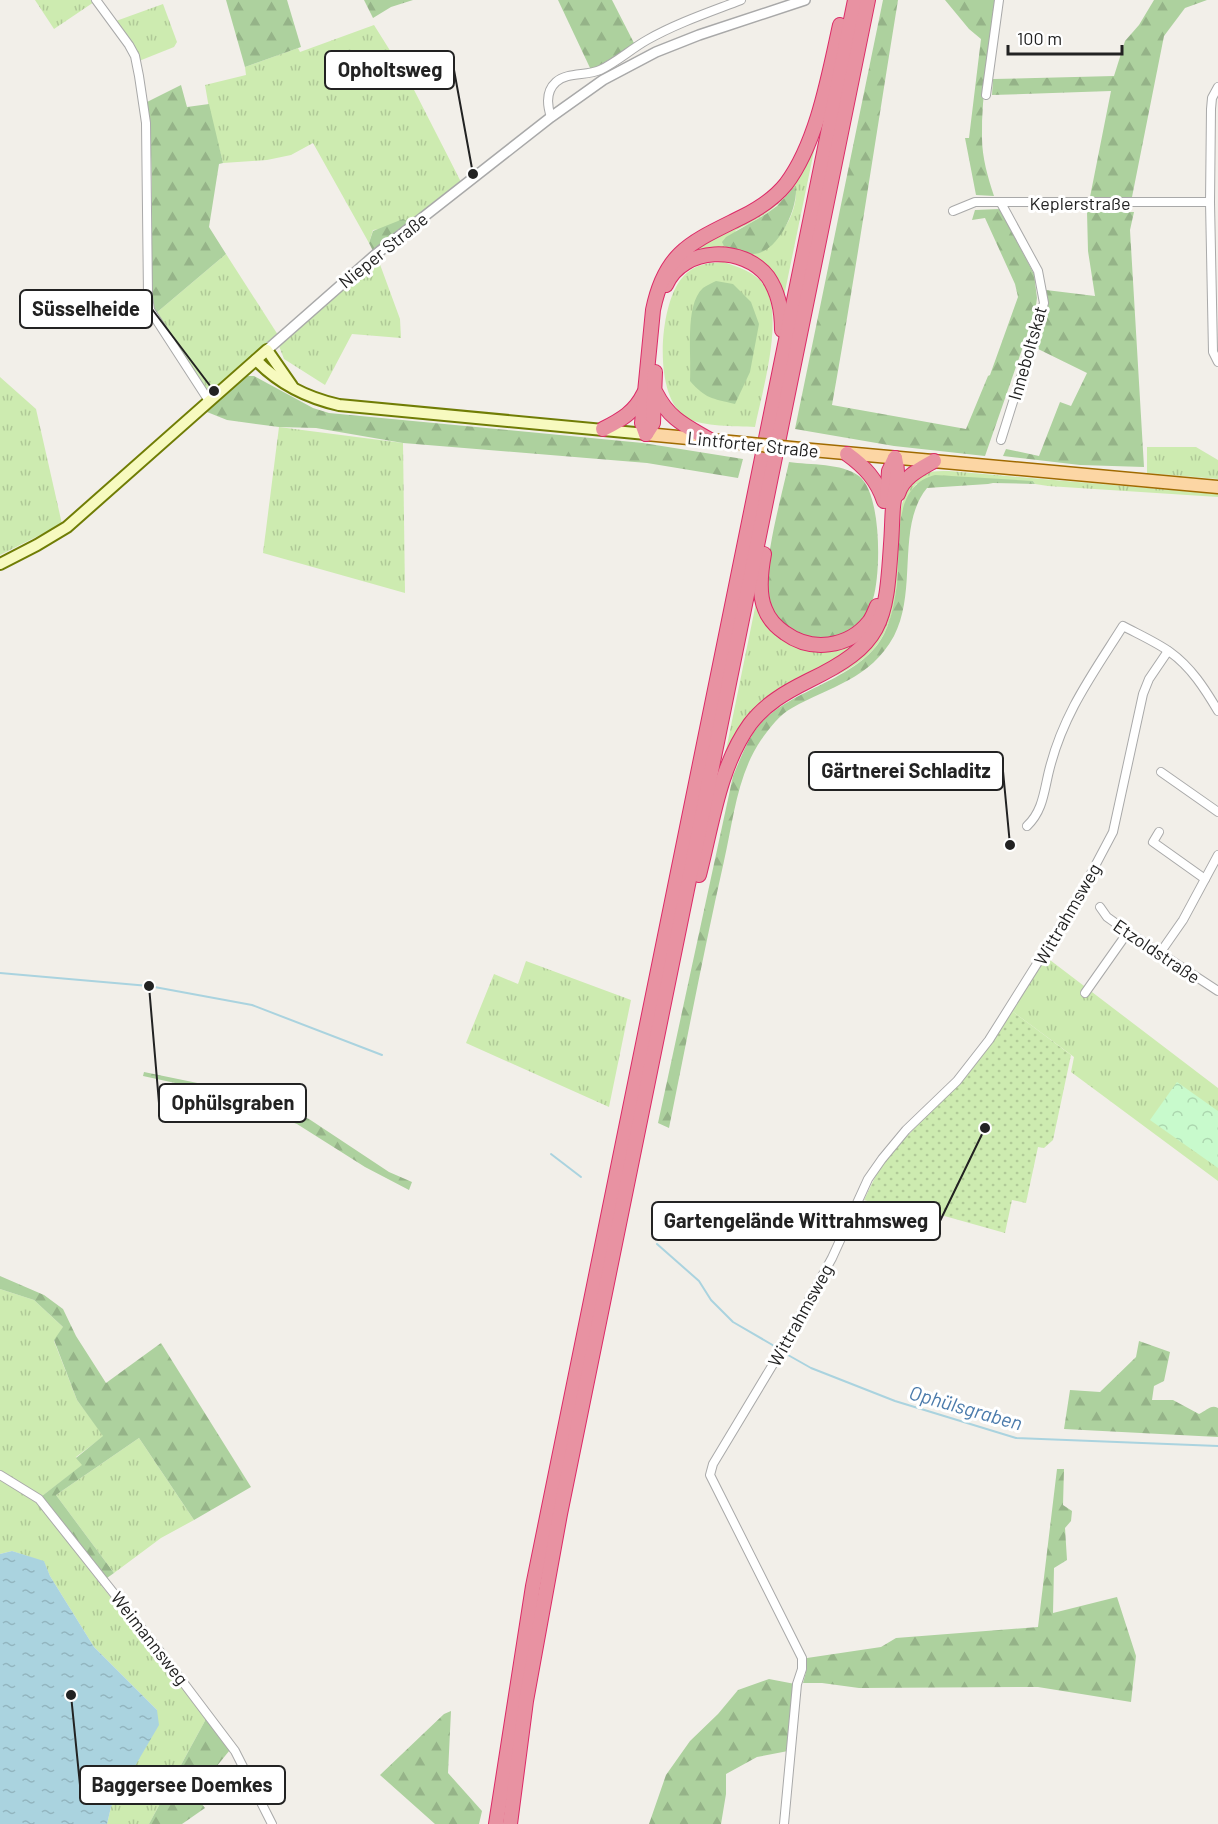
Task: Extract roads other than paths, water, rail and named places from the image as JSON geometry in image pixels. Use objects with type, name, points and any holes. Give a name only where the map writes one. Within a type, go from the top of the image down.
[{"type":"highway","points":[[646,434],[653,423],[651,390],[653,310],[663,275],[674,259],[691,243],[756,210],[773,198],[785,185],[798,165],[818,115],[846,0]]},
{"type":"highway","points":[[496,1824],[518,1671],[535,1575],[855,0]]},
{"type":"highway","points":[[510,1824],[526,1701],[543,1603],[868,0]]},
{"type":"highway","points":[[603,429],[626,417],[651,390],[658,311],[662,295],[668,281],[678,270],[700,257],[716,254],[732,255],[746,259],[767,276],[774,288],[782,312],[783,356]]},
{"type":"highway","points":[[651,390],[672,417],[710,440]]},
{"type":"highway","points":[[848,454],[862,465],[879,484],[890,507]]},
{"type":"highway","points":[[771,480],[770,515],[762,561],[761,588],[764,608],[774,625],[793,639],[810,645],[826,646],[841,642],[856,634],[869,622],[879,602],[884,582],[890,507],[899,472],[895,458]]},
{"type":"highway","points":[[671,969],[682,945],[717,802],[730,759],[746,730],[762,711],[777,698],[840,666],[855,655],[876,630],[882,614],[888,582],[890,507],[899,489],[911,475],[934,461]]},
{"type":"main road","name":"Nieper Straße","points":[[0,564],[67,527],[267,350]]},
{"type":"main road","name":"Lintforter Straße","points":[[267,350],[292,386]]},
{"type":"main road","name":"Lintforter Straße","points":[[256,360],[276,378],[322,401],[339,405],[1218,487]]},
{"type":"street","points":[[96,0],[129,45],[135,56],[140,76],[146,123],[150,310],[209,401]]},
{"type":"street","points":[[551,117],[548,103],[549,92],[555,82],[564,77],[589,74],[601,69],[648,40],[741,0]]},
{"type":"street","name":"Nieper Straße","points":[[267,350],[350,275],[551,117],[603,80],[656,52],[699,35],[805,0]]},
{"type":"street","points":[[986,96],[999,0]]},
{"type":"street","points":[[1218,87],[1212,98],[1211,109],[1210,202],[1214,352],[1218,362]]},
{"type":"street","name":"Keplerstraße","points":[[953,211],[975,202],[1210,202]]},
{"type":"street","name":"Inneboltskat","points":[[1001,203],[1038,271],[1044,303],[1001,440]]},
{"type":"street","points":[[1027,826],[1034,819],[1044,798],[1051,764],[1063,726],[1076,700],[1123,626],[1168,651],[1185,665],[1206,690],[1218,711]]},
{"type":"street","name":"Wittrahmsweg","points":[[784,1824],[797,1684],[802,1669],[802,1658],[710,1475],[713,1464],[778,1356],[821,1278],[873,1172],[906,1130],[974,1062],[1077,900],[1113,832],[1143,694],[1149,678],[1168,651]]},
{"type":"street","points":[[1161,772],[1218,812]]},
{"type":"street","points":[[1159,832],[1153,842],[1205,879]]},
{"type":"street","points":[[1160,953],[1183,920],[1218,855]]},
{"type":"street","name":"Etzoldstraße","points":[[1100,907],[1107,917],[1128,932],[1218,991]]},
{"type":"street","points":[[1085,993],[1128,932]]},
{"type":"street","name":"Weimannsweg","points":[[0,1475],[39,1499],[158,1648],[235,1751],[272,1824]]},
{"type":"water","points":[[12,1551],[44,1561],[50,1576],[94,1647],[157,1710],[159,1725],[111,1807],[107,1824],[0,1824],[0,1554]]},
{"type":"waterway","name":"Ophülsgraben","points":[[0,973],[149,986],[252,1005],[382,1055]]},
{"type":"waterway","name":"Ophülsgraben","points":[[551,1154],[581,1177]]},
{"type":"waterway","name":"Ophülsgraben","points":[[657,1244],[699,1281],[711,1300],[733,1322],[776,1347]]},
{"type":"waterway","name":"Ophülsgraben","points":[[788,1355],[811,1368],[895,1401],[1016,1438],[1218,1446]]},
{"type":"place","name":"Opholtsweg","points":[[473,174]]},
{"type":"place","name":"Süsselheide","points":[[214,391]]},
{"type":"place","name":"Gärtnerei Schladitz","points":[[1010,845]]},
{"type":"place","name":"Ophülsgraben","points":[[149,986]]},
{"type":"place","name":"Gartengelände Wittrahmsweg","points":[[985,1128]]},
{"type":"place","name":"Baggersee Doemkes","points":[[71,1695]]}]
